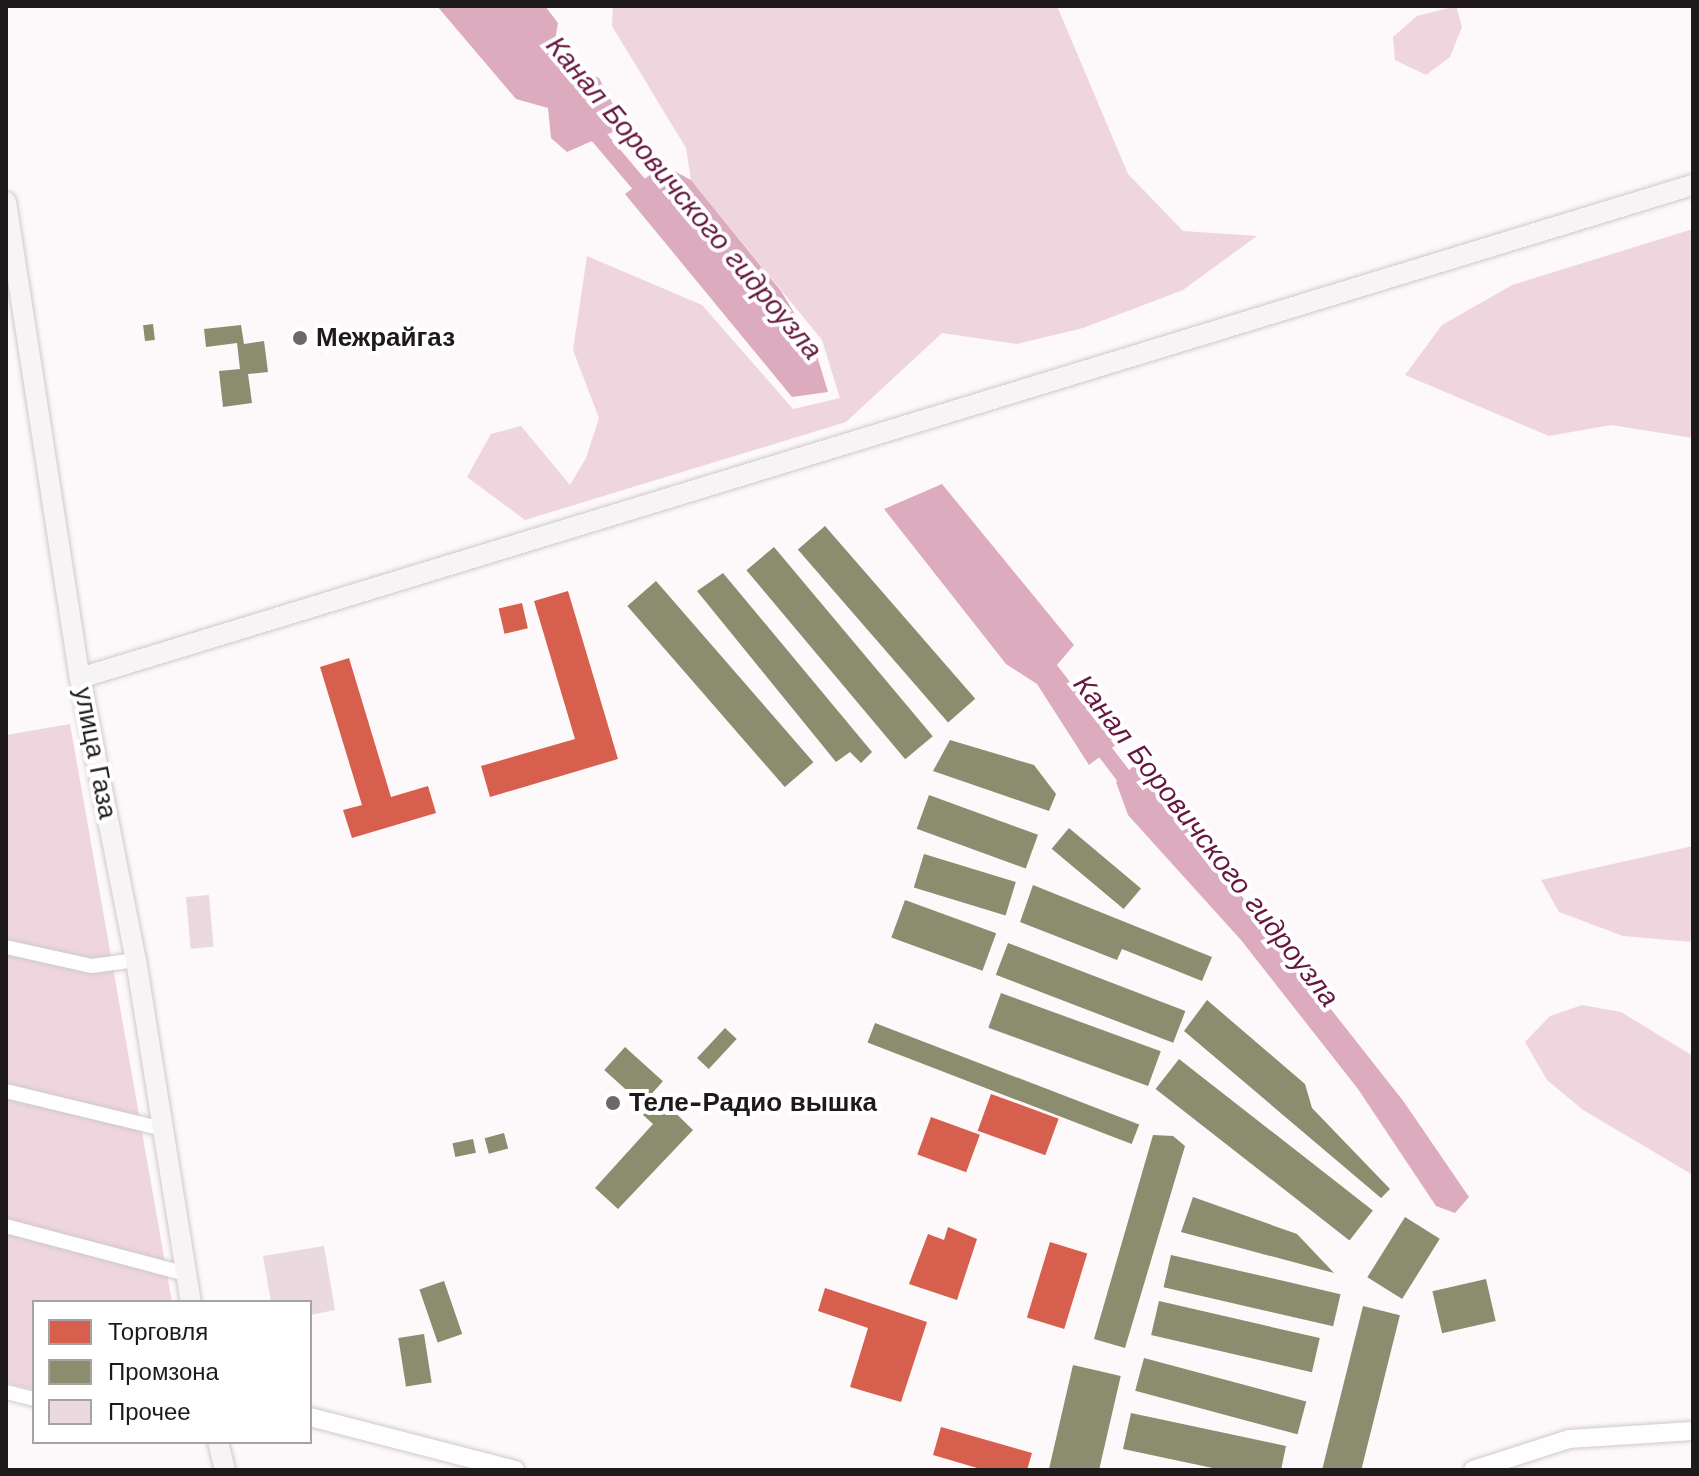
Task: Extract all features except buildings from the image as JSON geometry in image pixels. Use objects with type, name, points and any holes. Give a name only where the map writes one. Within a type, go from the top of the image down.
[{"type":"main road","points":[[80,678],[1693,185]]},
{"type":"main road","name":"улица Газа","points":[[6,202],[80,678],[136,960],[191,1300]]},
{"type":"main road","points":[[218,1444],[225,1470]]},
{"type":"street","points":[[6,947],[92,966],[136,960]]},
{"type":"street","points":[[6,1091],[163,1129]]},
{"type":"street","points":[[6,1226],[186,1274]]},
{"type":"street","points":[[6,1392],[32,1398]]},
{"type":"street","points":[[312,1418],[515,1470]]},
{"type":"street","points":[[1473,1470],[1569,1439],[1693,1431]]},
{"type":"shaded area","points":[[613,6],[1057,6],[1128,174],[1183,231],[1257,236],[1183,290],[1083,328],[1017,344],[942,333],[846,422],[525,520],[467,477],[491,434],[521,426],[570,485],[586,458],[599,418],[573,350],[587,256],[702,305],[793,409],[840,398],[822,340],[691,180],[686,148],[612,26]]},
{"type":"shaded area","points":[[1456,6],[1462,27],[1450,57],[1426,75],[1395,60],[1393,37],[1417,16]]},
{"type":"shaded area","points":[[1693,229],[1693,438],[1611,425],[1549,436],[1405,375],[1442,325],[1512,285]]},
{"type":"shaded area","points":[[70,724],[172,1300],[32,1300],[32,1390],[6,1383],[6,735]]},
{"type":"shaded area","points":[[1693,846],[1693,942],[1623,936],[1559,912],[1541,880]]},
{"type":"shaded area","points":[[1582,1005],[1621,1012],[1693,1056],[1693,1175],[1583,1110],[1547,1080],[1525,1042],[1550,1016]]},
{"type":"water","points":[[437,6],[545,6],[558,23],[552,58],[599,78],[616,110],[615,131],[567,152],[551,138],[548,108],[516,99]]},
{"type":"water","points":[[663,165],[691,180],[781,291],[814,346],[828,392],[792,397],[625,194]]},
{"type":"water","points":[[942,484],[1074,645],[1057,665],[1117,744],[1089,765],[1037,684],[1006,664],[884,509]]},
{"type":"water","points":[[1137,763],[1404,1102],[1469,1197],[1455,1213],[1436,1206],[1358,1089],[1241,940],[1128,815],[1116,782]]},
{"type":"waterway","name":"Канал Боровичского гидроузла","points":[[588,124],[653,201]]},
{"type":"waterway","name":"Канал Боровичского гидроузла","points":[[1093,736],[1135,791]]},
{"type":"place","name":"Межрайгаз","points":[[300,338]]},
{"type":"place","name":"Теле-Радио вышка","points":[[613,1103]]}]
